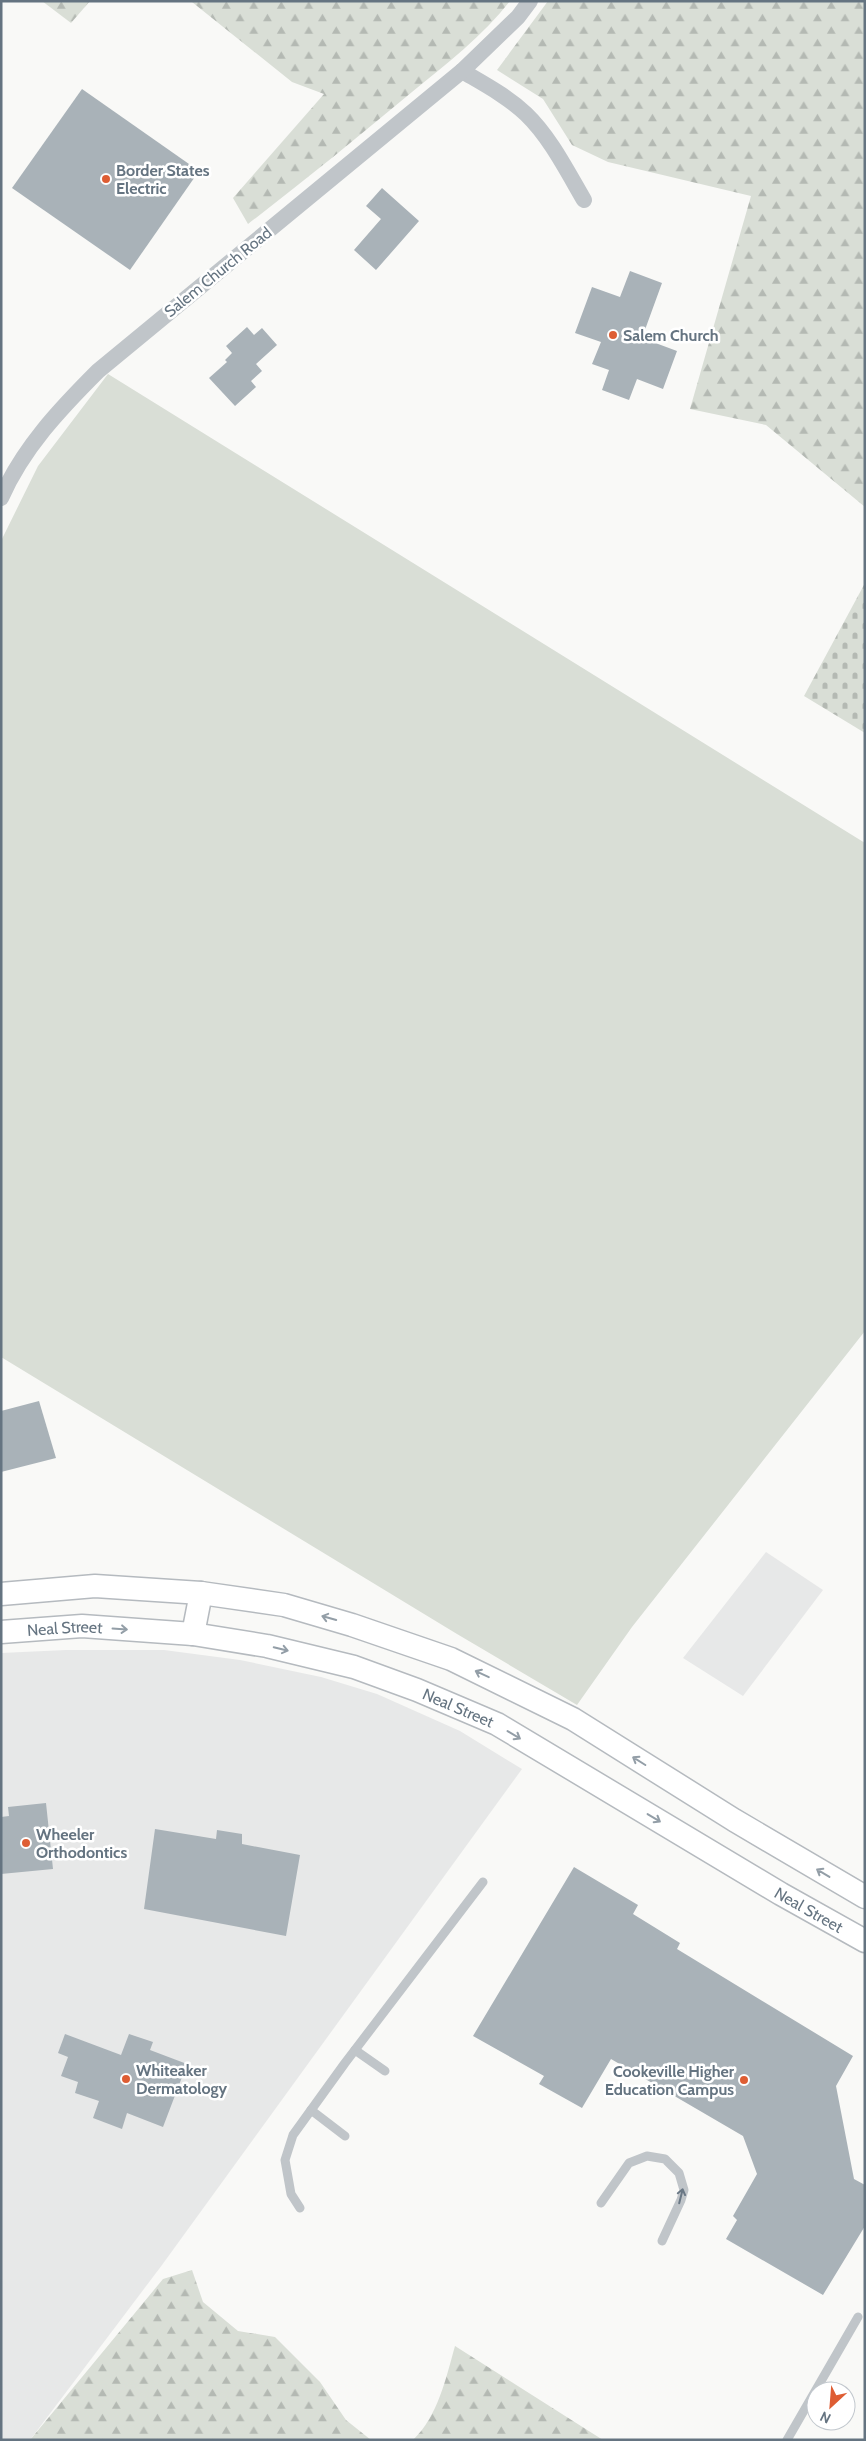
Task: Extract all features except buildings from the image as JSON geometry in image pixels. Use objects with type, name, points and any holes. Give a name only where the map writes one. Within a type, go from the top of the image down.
[{"type":"main road","points":[[1,1594],[95,1586],[201,1593],[284,1605],[352,1625],[451,1659],[573,1720],[734,1820],[865,1897]]},
{"type":"main road","points":[[193,1634],[201,1593]]},
{"type":"main road","name":"Neal Street","points":[[1,1632],[82,1626],[193,1634],[267,1646],[354,1666],[497,1724],[780,1894],[865,1941]]},
{"type":"street","name":"Salem Church Road","points":[[1,498],[8,483],[47,423],[98,371],[462,71],[518,17],[530,1]]},
{"type":"street","points":[[462,71],[496,90],[527,115],[558,155],[584,200]]},
{"type":"lane","points":[[300,2208],[291,2194],[284,2160],[293,2135],[355,2050],[484,1882]]},
{"type":"lane","points":[[355,2050],[385,2072]]},
{"type":"lane","points":[[311,2110],[345,2136]]},
{"type":"lane","points":[[601,2202],[629,2163],[648,2156],[665,2159],[679,2173],[684,2190],[662,2241]]},
{"type":"lane","points":[[787,2440],[858,2317]]},
{"type":"shaded area","points":[[766,1552],[823,1590],[743,1696],[683,1658]]},
{"type":"shaded area","points":[[66,1650],[164,1650],[240,1660],[321,1677],[377,1694],[460,1731],[522,1769],[162,2265],[30,2440],[1,2440],[1,1653]]},
{"type":"green space","points":[[42,1],[90,1],[71,23]]},
{"type":"green space","points":[[186,1],[510,1],[476,38],[451,60],[331,159],[248,224],[233,198],[324,94],[292,82],[192,2]]},
{"type":"green space","points":[[548,1],[865,1],[865,507],[766,425],[690,409],[751,196],[608,162],[572,145],[543,99],[497,70]]},
{"type":"green space","points":[[108,374],[865,843],[865,1331],[632,1627],[577,1705],[1,1357],[1,541],[38,466]]},
{"type":"green space","points":[[865,583],[865,733],[804,696]]},
{"type":"green space","points":[[192,2270],[203,2302],[238,2331],[275,2337],[320,2382],[346,2420],[371,2440],[30,2440],[163,2279]]},
{"type":"green space","points":[[455,2346],[603,2440],[413,2440],[429,2420],[435,2408]]},
{"type":"place","name":"Border States Electric","points":[[106,179]]},
{"type":"place","name":"Salem Church","points":[[613,335]]},
{"type":"place","name":"Wheeler Orthodontics","points":[[26,1843]]},
{"type":"place","name":"Whiteaker Dermatology","points":[[126,2079]]},
{"type":"place","name":"Cookeville Higher Education Campus","points":[[744,2080]]}]
